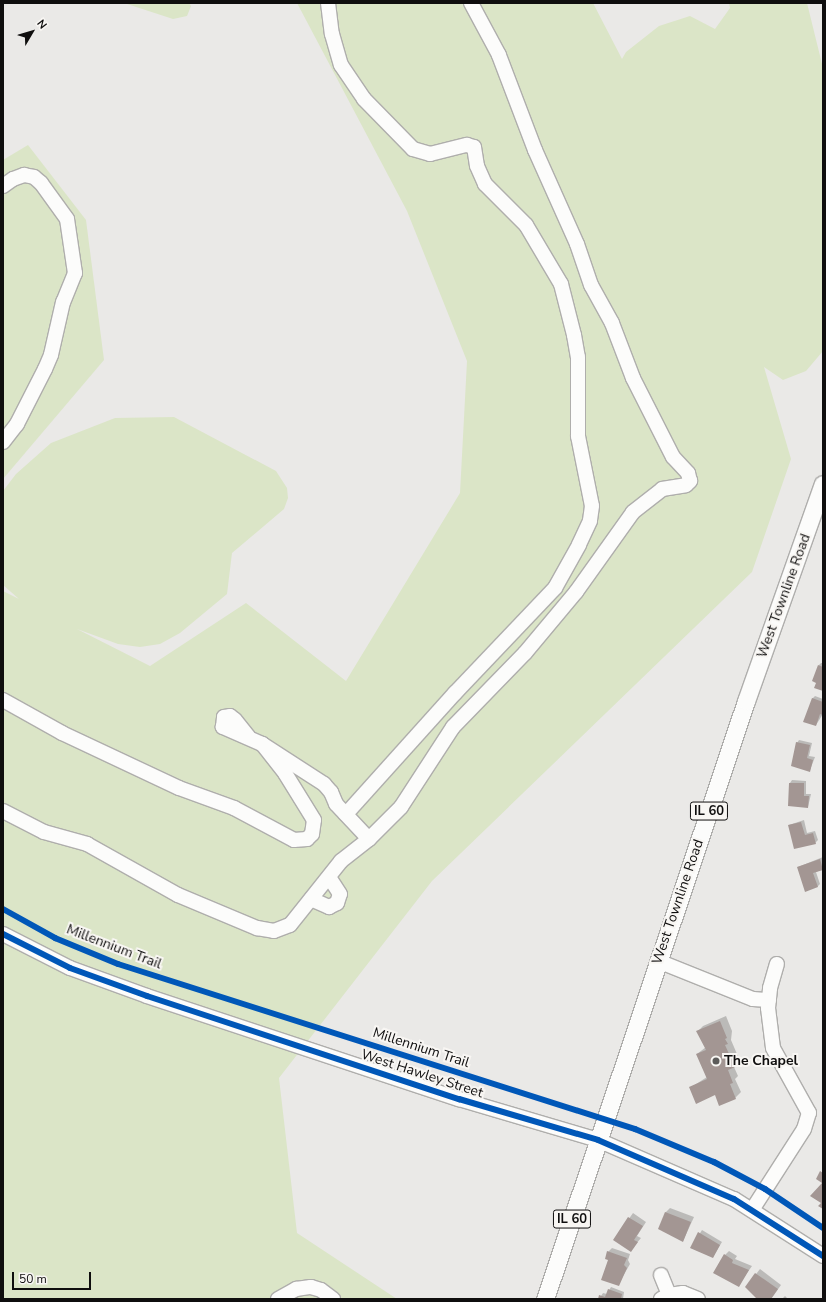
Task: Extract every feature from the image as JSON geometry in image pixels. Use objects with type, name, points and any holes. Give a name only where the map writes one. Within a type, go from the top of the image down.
[{"type":"main road","name":"West Townline Road","points":[[545,1299],[658,961],[823,484]]},
{"type":"street","points":[[328,3],[332,34],[341,64],[364,99],[413,149],[430,154],[467,144],[474,147],[477,166],[485,184],[526,225],[561,284],[578,357],[578,436],[592,506],[590,521],[579,545],[552,592],[455,693],[346,814]]},
{"type":"street","points":[[3,811],[44,832],[87,844],[178,895],[257,928],[274,931],[284,928],[290,925],[341,861],[369,839],[401,807],[453,727],[525,653],[576,592],[633,512],[662,489],[686,485],[691,478],[673,457],[633,378],[612,323],[591,285],[577,244],[535,150],[499,55],[471,3]]},
{"type":"street","points":[[3,186],[13,179],[24,175],[34,177],[41,183],[67,219],[75,273],[64,302],[52,355],[17,424],[3,442]]},
{"type":"street","points":[[3,700],[28,717],[179,788],[246,814],[294,840],[307,839],[312,834],[314,820],[285,773],[262,744]]},
{"type":"street","points":[[248,736],[319,780],[331,792],[336,804],[369,839]]},
{"type":"street","points":[[311,899],[329,908],[337,903],[340,894],[329,877]]},
{"type":"street","name":"West Hawley Street","points":[[3,934],[70,968],[147,996],[459,1099],[598,1140],[708,1186],[752,1210],[823,1256]]},
{"type":"street","points":[[658,961],[753,999],[769,1000]]},
{"type":"street","points":[[752,1210],[804,1129],[809,1113],[773,1048],[769,1000],[777,964]]},
{"type":"street","points":[[662,1275],[665,1297],[683,1293],[698,1299]]},
{"type":"street","points":[[278,1299],[296,1290],[311,1287],[321,1290],[333,1299]]},
{"type":"green space","points":[[124,3],[189,3],[191,6],[187,16],[173,19]]},
{"type":"green space","points":[[297,3],[593,3],[622,59],[626,52],[659,26],[690,16],[715,29],[730,8],[729,3],[807,3],[823,68],[823,351],[806,371],[783,380],[764,367],[791,459],[752,572],[432,881],[279,1078],[297,1233],[397,1299],[3,1299],[3,591],[19,599],[3,585],[3,491],[16,474],[51,443],[115,418],[174,417],[276,471],[287,488],[288,498],[284,509],[232,553],[227,594],[180,633],[160,644],[140,647],[118,644],[77,629],[150,666],[246,603],[346,681],[460,493],[467,361],[407,211]]},
{"type":"green space","points":[[28,145],[86,220],[104,360],[3,479],[3,160]]},
{"type":"building","points":[[818,665],[823,667],[823,691],[814,688],[816,683],[812,681]]},
{"type":"building","points":[[812,698],[823,702],[823,715],[820,714],[816,726],[803,722]]},
{"type":"building","points":[[796,742],[810,745],[807,758],[813,760],[810,772],[791,766]]},
{"type":"building","points":[[789,783],[804,783],[804,796],[809,796],[808,808],[788,806]]},
{"type":"building","points":[[801,822],[805,835],[813,833],[816,844],[794,849],[788,825]]},
{"type":"building","points":[[820,859],[823,870],[813,873],[818,887],[805,892],[797,867]]},
{"type":"building","name":"The Chapel","points":[[720,1021],[727,1038],[725,1039],[728,1044],[725,1045],[735,1067],[728,1070],[733,1083],[730,1084],[736,1099],[719,1106],[715,1095],[696,1104],[689,1087],[707,1079],[696,1054],[706,1050],[696,1031]]},
{"type":"building","points":[[820,1171],[823,1173],[823,1209],[818,1206],[821,1203],[810,1196],[822,1183],[816,1179]]},
{"type":"building","points":[[665,1212],[691,1222],[683,1242],[658,1229]]},
{"type":"building","points":[[628,1217],[643,1226],[634,1240],[638,1242],[631,1252],[613,1240]]},
{"type":"building","points":[[698,1232],[720,1245],[713,1258],[690,1248]]},
{"type":"building","points":[[607,1251],[627,1258],[624,1265],[627,1268],[619,1286],[601,1280],[608,1260],[605,1259]]},
{"type":"building","points":[[724,1254],[733,1260],[732,1263],[749,1270],[739,1287],[713,1273]]},
{"type":"building","points":[[755,1273],[778,1289],[771,1299],[757,1299],[745,1287]]},
{"type":"building","points":[[608,1289],[622,1294],[621,1299],[598,1299],[599,1295],[605,1297]]},
{"type":"cycle path","name":"Millennium Trail","points":[[3,909],[55,938],[118,964],[635,1129],[714,1162],[765,1189],[823,1228]]},
{"type":"cycle path","points":[[3,934],[70,968],[147,996],[459,1099],[598,1140],[734,1199],[823,1256]]},
{"type":"place","name":"The Chapel","points":[[716,1061]]}]
